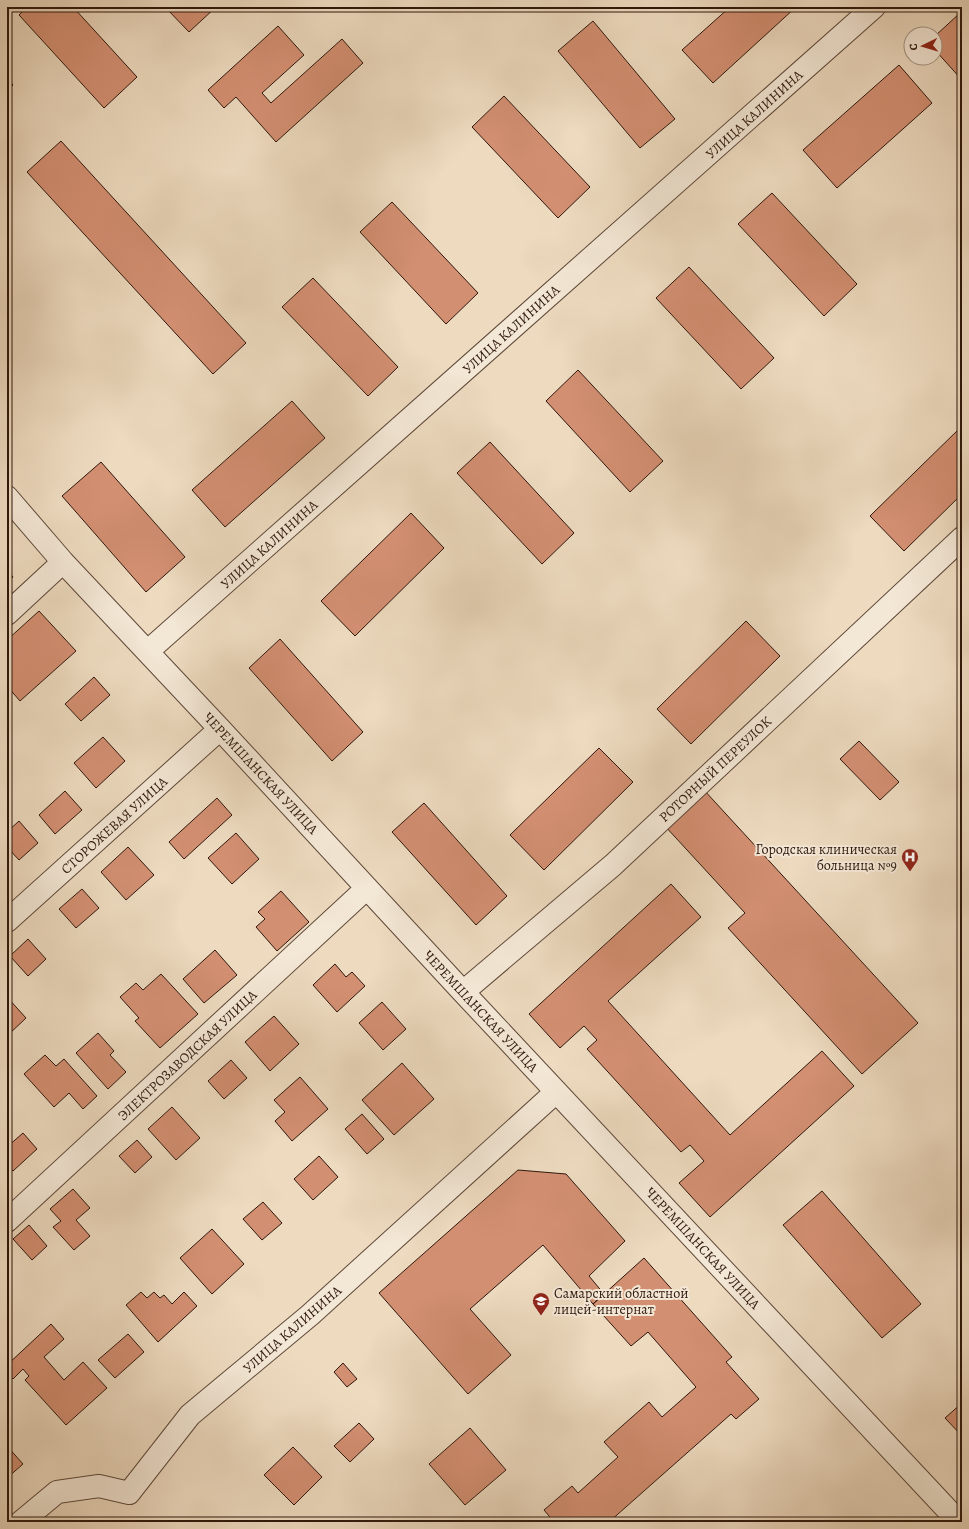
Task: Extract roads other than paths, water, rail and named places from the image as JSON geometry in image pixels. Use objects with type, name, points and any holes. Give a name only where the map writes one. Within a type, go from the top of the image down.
[{"type":"street","name":"УЛИЦА КАЛИНИНА","points":[[148,651],[874,7]]},
{"type":"street","name":"ЧЕРЕМШАНСКАЯ УЛИЦА","points":[[7,497],[63,562],[148,651],[462,992],[959,1522]]},
{"type":"street","name":"РОТОРНЫЙ ПЕРЕУЛОК","points":[[462,992],[613,865],[962,538]]},
{"type":"street","points":[[7,614],[63,562]]},
{"type":"street","name":"СТОРОЖЕВАЯ УЛИЦА","points":[[7,921],[220,729]]},
{"type":"street","name":"ЭЛЕКТРОЗАВОДСКАЯ УЛИЦА","points":[[7,1221],[367,888]]},
{"type":"street","name":"УЛИЦА КАЛИНИНА","points":[[21,1522],[57,1492],[99,1486],[129,1494],[190,1415],[310,1315],[556,1092]]},
{"type":"place","name":"Городская клиническая больница №9","points":[[910,872]]},
{"type":"place","name":"Самарский областной лицей-интернат","points":[[541,1316]]}]
